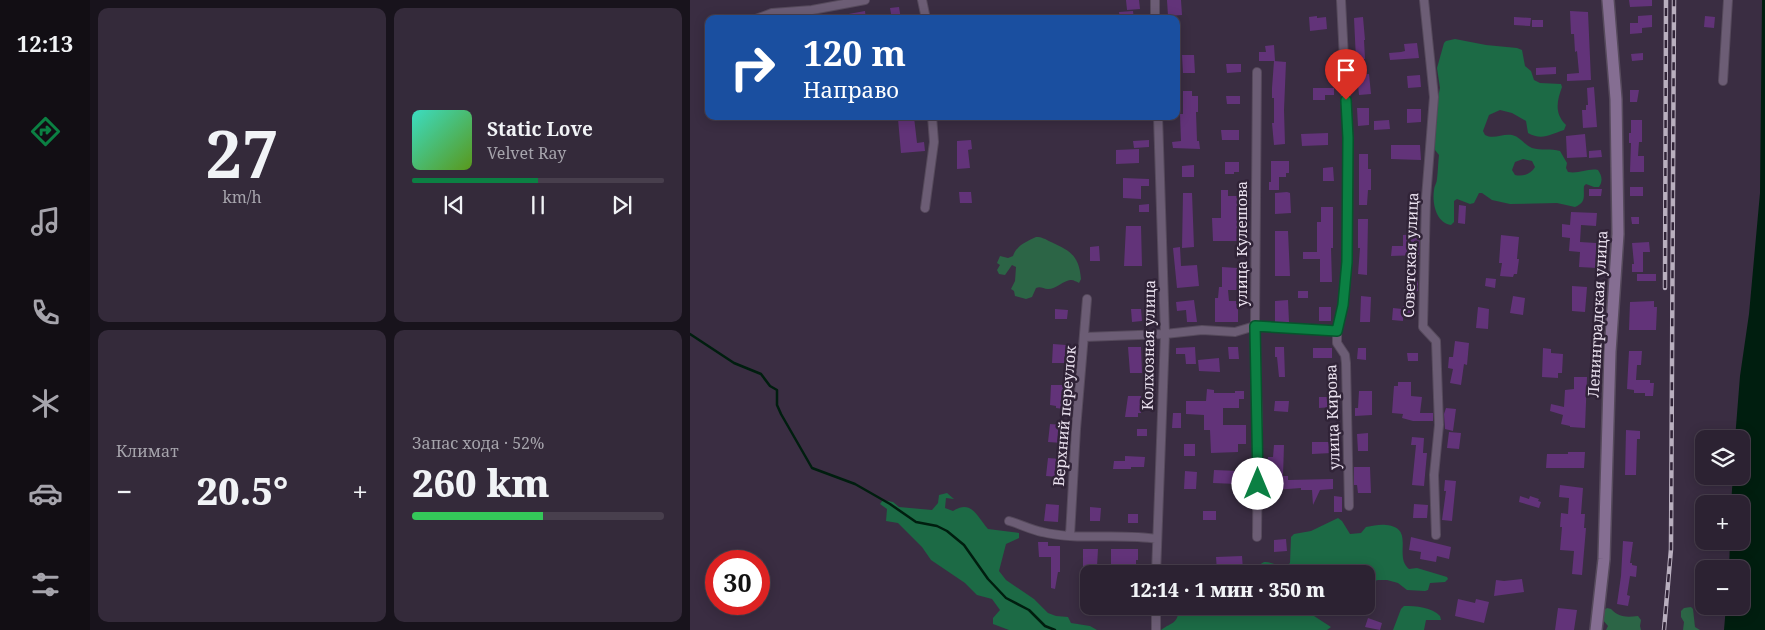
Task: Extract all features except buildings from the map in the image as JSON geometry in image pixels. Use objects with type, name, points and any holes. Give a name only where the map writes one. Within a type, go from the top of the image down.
[{"type":"main road","name":"Ленинградская улица","points":[[1596,630],[1604,559],[1610,352],[1618,234],[1617,108],[1608,0]]},
{"type":"street","points":[[765,15],[772,12],[812,10],[865,0]]},
{"type":"street","points":[[922,0],[925,15]]},
{"type":"street","points":[[1155,0],[1155,15]]},
{"type":"street","name":"улица Кирова","points":[[1341,0],[1348,138],[1347,262],[1337,342],[1346,363],[1349,506]]},
{"type":"street","name":"Советская улица","points":[[1424,0],[1434,97],[1426,198],[1423,327],[1436,341],[1438,436],[1434,476],[1436,535]]},
{"type":"street","points":[[1723,81],[1728,0]]},
{"type":"street","name":"улица Кулешова","points":[[1257,72],[1255,326],[1258,431],[1257,537]]},
{"type":"street","points":[[924,208],[934,142],[932,120]]},
{"type":"street","name":"Колхозная улица","points":[[1156,565],[1165,334],[1158,120]]},
{"type":"street","name":"Верхний переулок","points":[[1070,535],[1076,429],[1088,299]]},
{"type":"street","points":[[1085,337],[1165,334],[1202,330],[1234,332],[1255,326],[1337,331]]},
{"type":"street","points":[[1009,521],[1042,532],[1070,535],[1136,536],[1157,539]]},
{"type":"street","points":[[1156,615],[1156,630]]},
{"type":"green space","points":[[1455,39],[1517,48],[1522,50],[1525,66],[1531,71],[1534,80],[1540,83],[1561,84],[1558,111],[1566,125],[1564,130],[1542,137],[1533,135],[1528,133],[1526,121],[1512,113],[1500,110],[1489,115],[1483,131],[1488,136],[1515,136],[1532,148],[1560,151],[1567,163],[1566,168],[1568,172],[1598,170],[1601,178],[1599,187],[1586,184],[1584,186],[1583,201],[1575,207],[1557,203],[1510,204],[1492,200],[1479,193],[1474,203],[1470,204],[1457,199],[1454,201],[1454,222],[1451,225],[1442,221],[1436,212],[1434,201],[1439,155],[1435,150],[1435,111],[1440,88],[1437,68],[1446,41]],"holes":[[[1523,159],[1532,161],[1535,167],[1529,173],[1515,175],[1512,170],[1515,162]]]},
{"type":"green space","points":[[1036,237],[1044,238],[1073,255],[1080,271],[1081,279],[1079,283],[1069,280],[1051,289],[1038,287],[1032,297],[1026,299],[1015,296],[1014,291],[1011,289],[1015,281],[1016,267],[1012,265],[1005,275],[999,274],[997,270],[1000,265],[997,263],[1000,256],[1008,258],[1013,256],[1019,247]]},
{"type":"green space","points":[[947,493],[954,499],[946,498],[945,508],[953,511],[959,508],[969,508],[977,514],[988,529],[1019,533],[1019,538],[1006,544],[999,571],[1006,580],[1034,599],[1048,613],[1068,617],[1071,623],[1090,626],[1097,630],[1009,630],[993,624],[993,618],[1000,610],[992,599],[977,595],[965,583],[931,560],[922,547],[898,523],[886,521],[887,509],[880,504],[883,500],[893,502],[899,507],[932,510],[938,503],[939,495]]},
{"type":"green space","points":[[1338,518],[1350,534],[1361,533],[1366,527],[1376,525],[1395,527],[1400,531],[1402,537],[1403,557],[1409,569],[1417,568],[1447,577],[1448,579],[1445,582],[1430,583],[1428,590],[1425,591],[1407,590],[1398,583],[1387,580],[1375,581],[1375,565],[1288,565],[1290,563],[1291,537],[1294,534],[1311,531]]},
{"type":"green space","points":[[1264,562],[1278,565],[1259,565]]},
{"type":"green space","points":[[1404,606],[1428,609],[1437,613],[1441,620],[1426,620],[1424,630],[1393,630]]},
{"type":"green space","points":[[1691,607],[1693,609],[1695,627],[1700,630],[1683,630],[1684,622],[1681,617],[1681,611],[1684,608]]},
{"type":"green space","points":[[1607,608],[1627,617],[1638,616],[1641,620],[1641,630],[1606,630],[1608,626],[1602,619],[1604,610]]},
{"type":"green space","points":[[1314,615],[1331,627],[1327,630],[1161,630],[1176,620],[1177,616]]},
{"type":"shaded area","points":[[1762,0],[1765,0],[1765,630],[1724,630],[1725,615],[1750,615],[1750,560],[1729,560],[1730,550],[1750,550],[1750,495],[1732,495],[1732,485],[1750,485],[1750,430],[1736,430],[1760,193]]},
{"type":"waterway","points":[[690,334],[734,363],[761,374],[770,386],[777,390],[777,405],[781,414],[812,468],[855,484],[890,504],[916,522],[937,526],[947,531],[964,545],[988,579],[1006,598],[1029,610],[1045,626],[1055,630]]},
{"type":"railway","points":[[1665,288],[1666,0]]},
{"type":"railway","points":[[1664,630],[1671,549],[1674,0]]},
{"type":"route","points":[[1258,484],[1255,326],[1337,331],[1343,305],[1347,262],[1348,138],[1346,100]]}]
